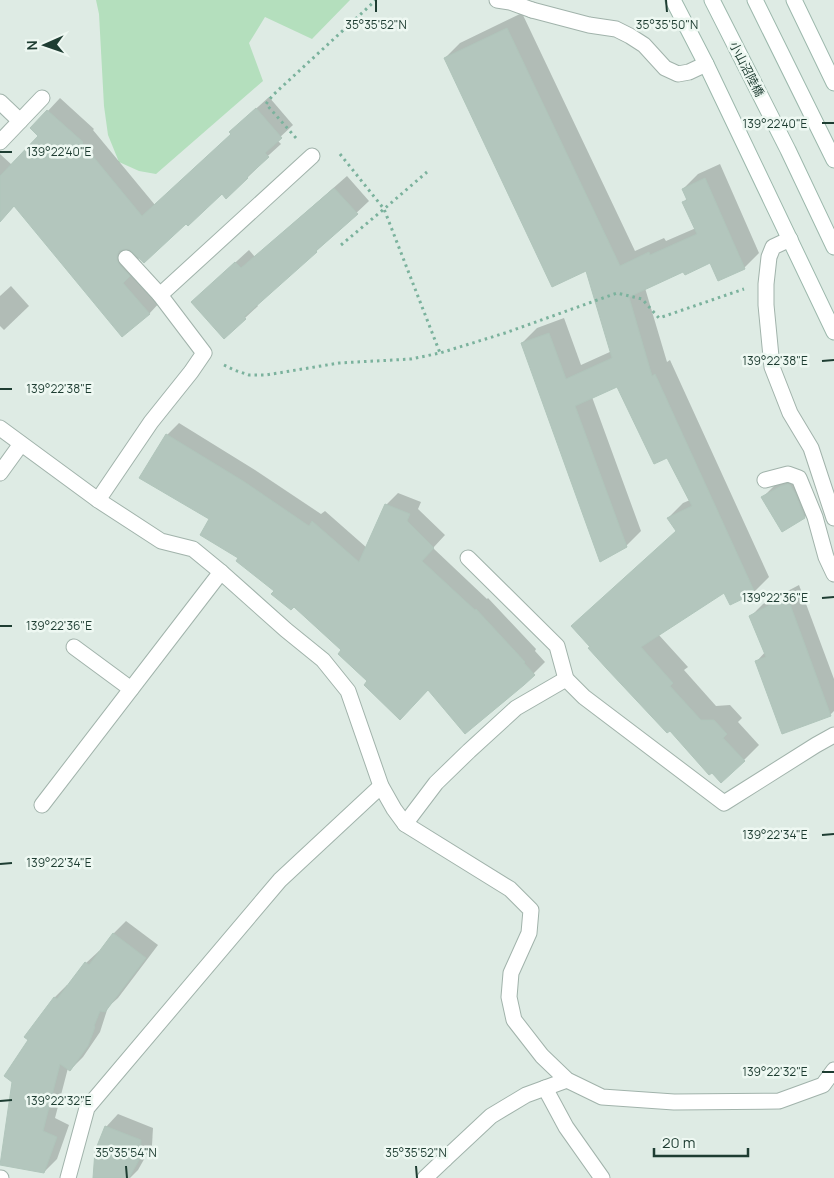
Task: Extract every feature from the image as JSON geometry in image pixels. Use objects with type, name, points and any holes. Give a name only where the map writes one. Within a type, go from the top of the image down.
[{"type":"street","points":[[497,0],[589,25],[616,29],[644,45],[666,68],[678,74],[689,72],[706,64]]},
{"type":"street","points":[[673,0],[706,64],[834,332]]},
{"type":"street","name":"小山沼陸橋","points":[[712,0],[834,247]]},
{"type":"street","points":[[756,0],[834,160]]},
{"type":"street","points":[[794,0],[834,83]]},
{"type":"street","points":[[0,142],[42,98]]},
{"type":"street","points":[[0,102],[20,121]]},
{"type":"street","points":[[160,295],[312,156]]},
{"type":"street","points":[[790,239],[773,247],[769,257],[766,305],[772,367],[790,412],[811,448],[834,518]]},
{"type":"street","points":[[98,500],[151,422],[204,353],[160,295],[126,258]]},
{"type":"street","points":[[0,428],[98,500],[161,541],[193,549],[323,660],[348,691],[381,786],[405,824],[510,889],[531,910],[530,933],[511,973],[509,997],[514,1020],[542,1056],[566,1080],[602,1096],[674,1102],[780,1102],[823,1085],[834,1070]]},
{"type":"street","points":[[0,473],[21,444]]},
{"type":"street","points":[[764,480],[788,474],[799,478],[815,517],[826,557],[834,574]]},
{"type":"street","points":[[468,558],[557,646],[566,679],[584,697],[724,803],[801,753],[834,735]]},
{"type":"street","points":[[42,805],[221,572]]},
{"type":"street","points":[[74,647],[130,689]]},
{"type":"street","points":[[405,824],[436,783],[482,738],[516,708],[566,679]]},
{"type":"street","points":[[68,1178],[87,1108],[280,880],[381,786]]},
{"type":"street","points":[[424,1178],[491,1116],[526,1095],[566,1080]]},
{"type":"street","points":[[545,1088],[566,1127],[602,1178]]},
{"type":"path","points":[[288,129],[266,104],[376,0]]},
{"type":"path","points":[[340,154],[384,209],[440,353]]},
{"type":"path","points":[[341,245],[427,172]]},
{"type":"path","points":[[204,353],[234,370],[249,375],[266,375],[339,362],[411,359],[440,353],[505,333],[617,293],[642,299],[658,318],[766,284]]},
{"type":"green space","points":[[96,0],[350,0],[312,39],[265,17],[249,43],[263,81],[156,174],[139,171],[119,162],[108,135],[104,106],[99,14]]},
{"type":"building","points":[[507,28],[620,266],[649,252],[650,255],[697,234],[682,202],[687,200],[682,189],[705,178],[745,269],[718,281],[710,263],[685,275],[683,272],[629,297],[652,376],[655,374],[755,593],[730,605],[724,593],[641,647],[673,683],[670,686],[701,720],[714,720],[727,734],[723,738],[745,761],[721,783],[712,773],[709,775],[670,731],[667,733],[588,648],[590,647],[571,626],[676,531],[667,518],[692,506],[667,458],[654,464],[617,387],[575,406],[627,547],[600,562],[521,343],[549,333],[566,379],[612,358],[586,271],[552,287],[444,58]]},
{"type":"building","points":[[256,108],[282,138],[265,153],[269,157],[226,199],[222,194],[144,263],[129,249],[119,251],[117,260],[130,276],[123,283],[150,314],[122,337],[14,206],[0,222],[0,176],[38,136],[30,128],[47,110],[83,142],[142,216],[231,134],[229,132]]},
{"type":"building","points":[[334,188],[358,214],[244,317],[246,319],[224,339],[191,302],[235,262],[241,268]]},
{"type":"building","points":[[166,434],[243,481],[309,526],[312,521],[359,562],[385,504],[410,514],[407,521],[434,548],[422,561],[476,609],[535,675],[465,734],[428,690],[400,720],[364,685],[367,681],[338,654],[341,650],[294,607],[291,610],[271,594],[274,591],[236,561],[238,558],[200,535],[209,519],[139,478]]},
{"type":"building","points":[[788,484],[795,493],[805,518],[782,532],[761,497]]},
{"type":"building","points":[[787,596],[831,716],[782,734],[755,661],[766,657],[749,616]]},
{"type":"building","points":[[113,933],[146,958],[105,1012],[100,1011],[88,1046],[70,1071],[60,1064],[43,1131],[57,1137],[44,1173],[0,1165],[12,1082],[4,1076],[28,1040],[24,1037],[54,997],[57,999],[85,962],[89,965]]},
{"type":"building","points":[[105,1126],[141,1140],[140,1158],[129,1178],[93,1178],[95,1151]]}]
